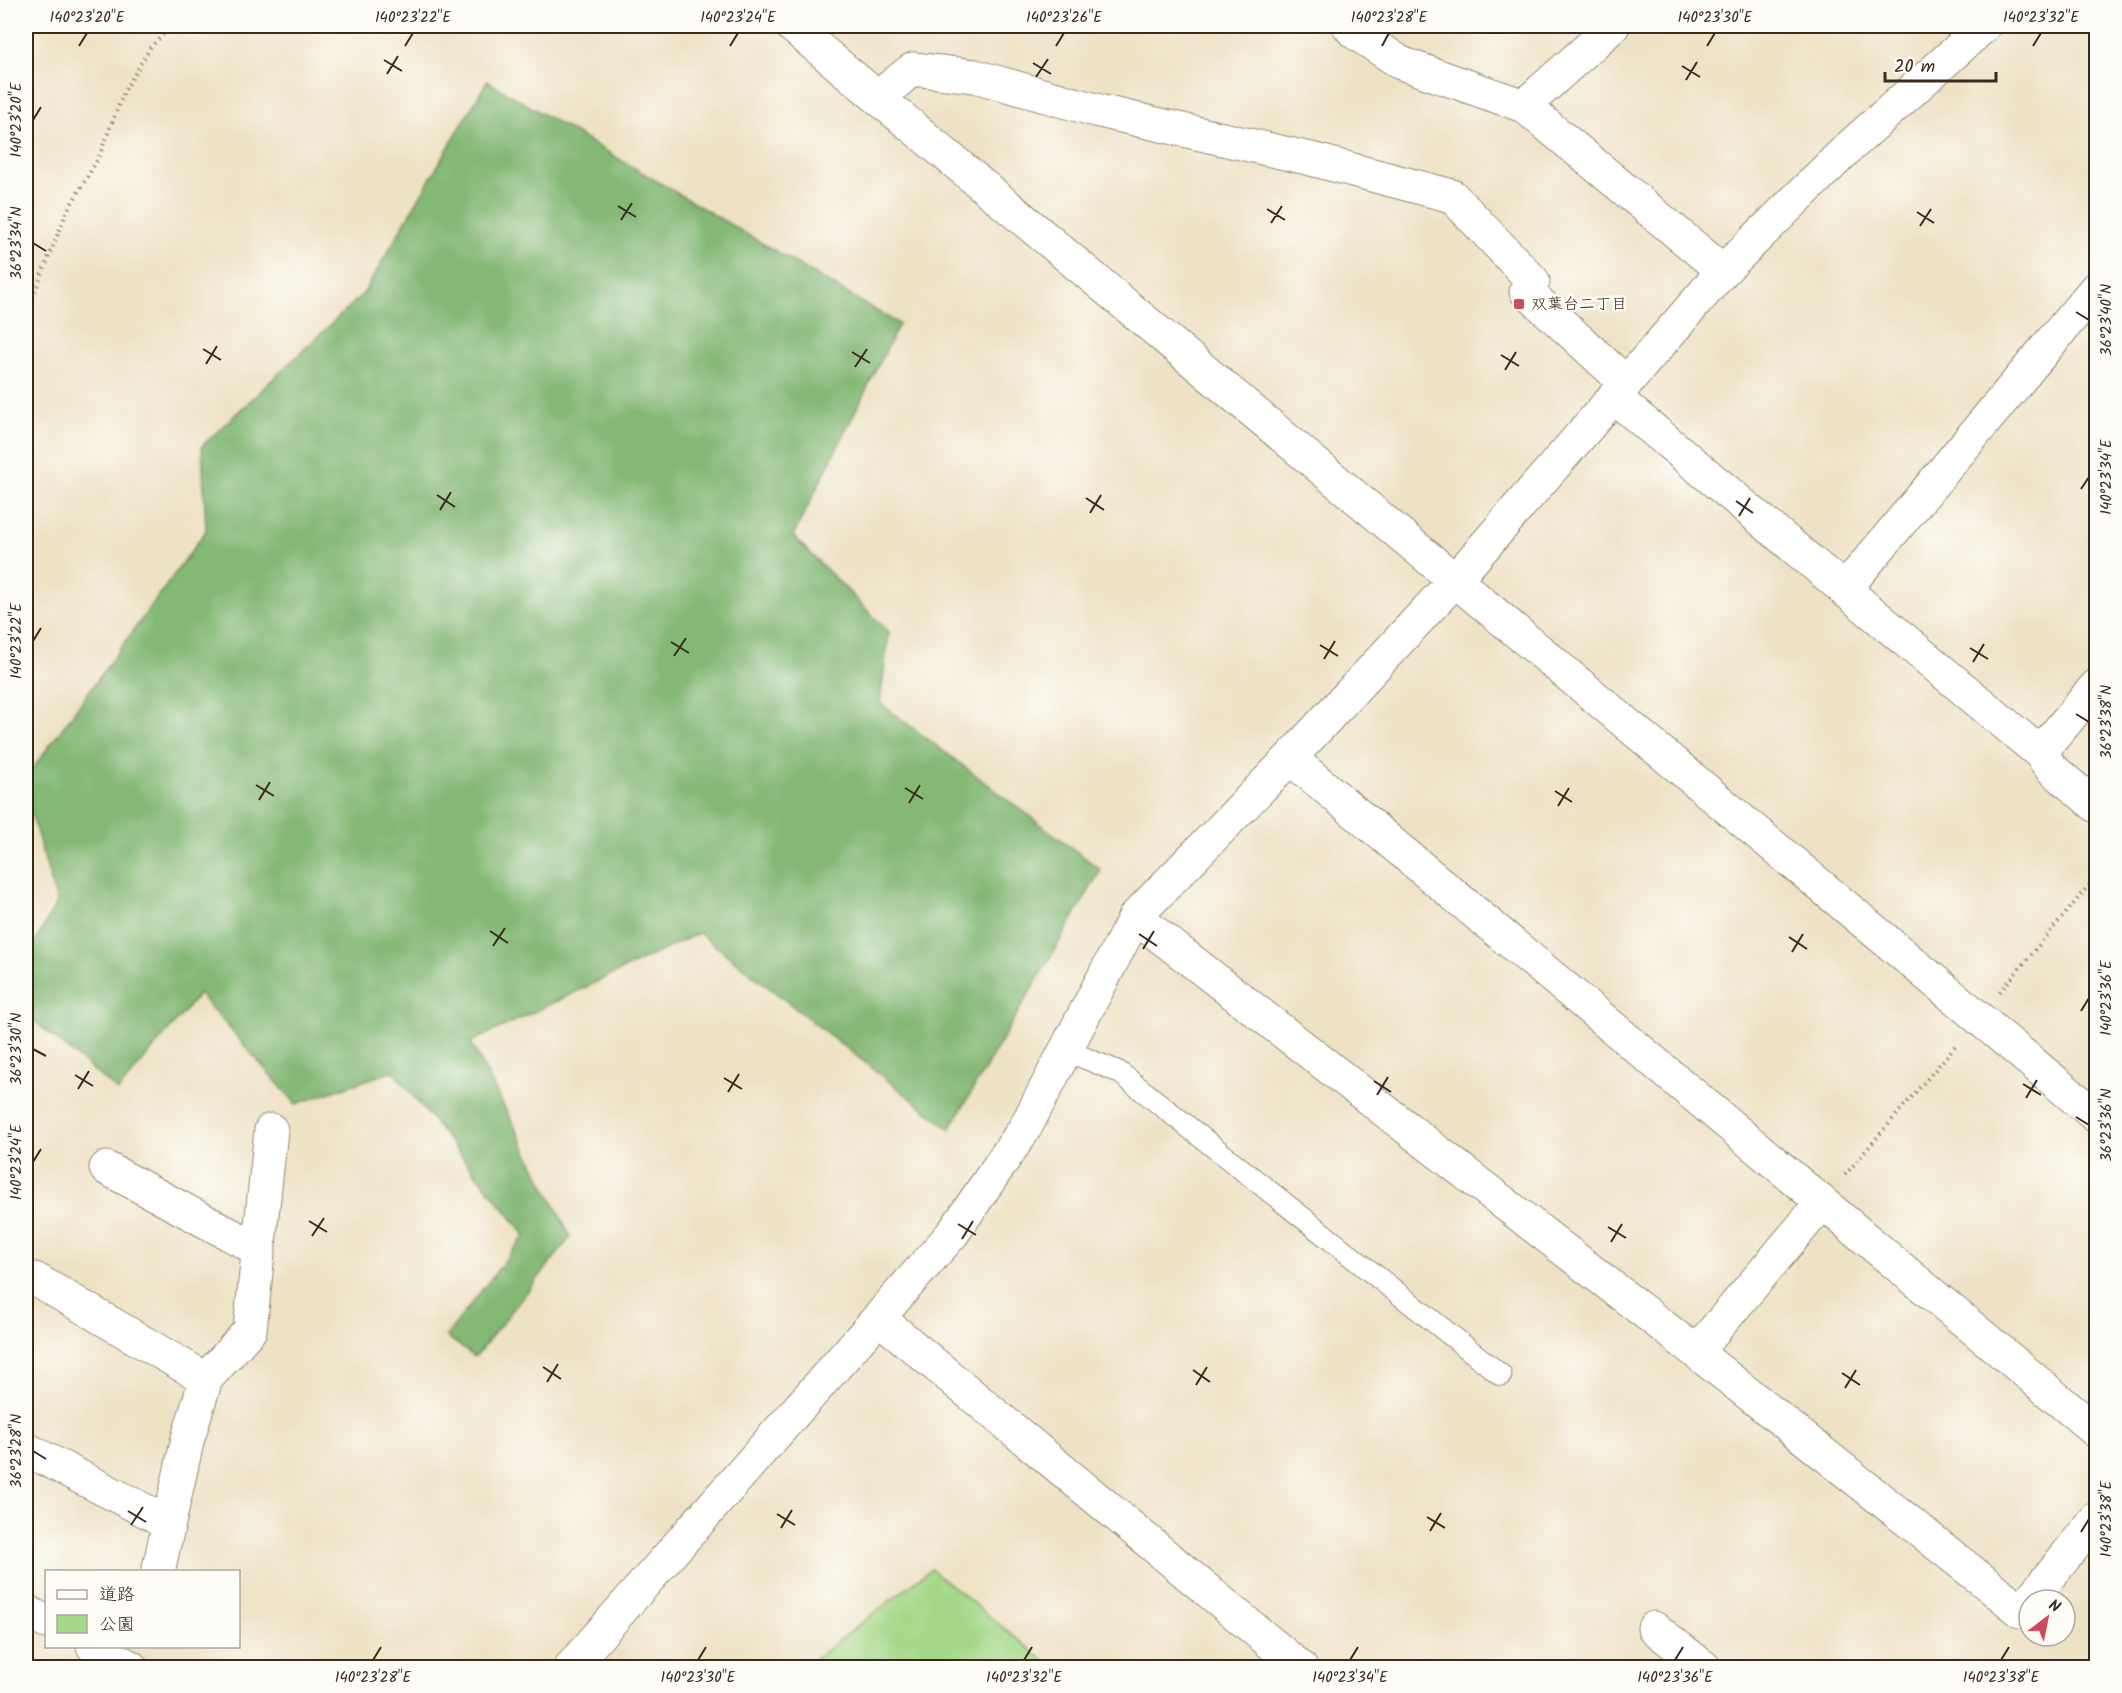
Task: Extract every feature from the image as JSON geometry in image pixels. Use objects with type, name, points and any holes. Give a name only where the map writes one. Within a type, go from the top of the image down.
[{"type":"street","points":[[792,26],[2097,1116]]},
{"type":"street","points":[[1349,26],[1354,32],[1401,63],[1524,106],[1723,271]]},
{"type":"street","points":[[1524,106],[1612,26]]},
{"type":"street","points":[[570,1668],[880,1319],[953,1233],[1025,1128],[1135,917],[1290,758],[1456,579],[1723,271],[1845,151],[1984,26]]},
{"type":"street","points":[[878,97],[913,69],[975,76],[1099,111],[1311,159],[1452,196],[1533,281],[1526,291],[1620,390],[1844,590],[2040,753],[2051,768],[2097,806]]},
{"type":"street","points":[[1844,590],[2097,288]]},
{"type":"street","points":[[2040,753],[2097,686]]},
{"type":"street","points":[[1290,758],[1832,1191],[2097,1431]]},
{"type":"street","points":[[1135,917],[1696,1352],[2017,1608]]},
{"type":"street","points":[[158,1570],[188,1438],[206,1379],[250,1330],[271,1130]]},
{"type":"street","points":[[106,1168],[259,1250]]},
{"type":"street","points":[[1696,1352],[1832,1191]]},
{"type":"street","points":[[35,1279],[206,1379]]},
{"type":"street","points":[[880,1319],[1301,1668]]},
{"type":"street","points":[[26,1449],[169,1523]]},
{"type":"street","points":[[2041,1588],[2097,1519]]},
{"type":"street","points":[[26,1611],[45,1621]]},
{"type":"street","points":[[1654,1628],[1706,1668]]},
{"type":"street","points":[[95,1648],[134,1668],[141,1648]]},
{"type":"lane","points":[[1065,1050],[1119,1072],[1501,1375]]},
{"type":"path","points":[[26,314],[68,211],[98,159],[124,92],[150,48],[171,26]]},
{"type":"path","points":[[2008,982],[2097,877]]},
{"type":"path","points":[[1832,1191],[1951,1051]]},
{"type":"green space","points":[[487,81],[899,324],[793,536],[889,632],[880,703],[1101,870],[950,1129],[699,933],[471,1042],[571,1237],[475,1357],[446,1336],[525,1235],[393,1071],[296,1104],[199,994],[118,1091],[26,1014],[26,959],[57,902],[26,796],[26,778],[206,531],[202,446],[364,293]]},
{"type":"green space","points":[[931,1569],[1052,1667],[805,1667]]},
{"type":"place","name":"双葉台二丁目","points":[[1519,304]]}]
